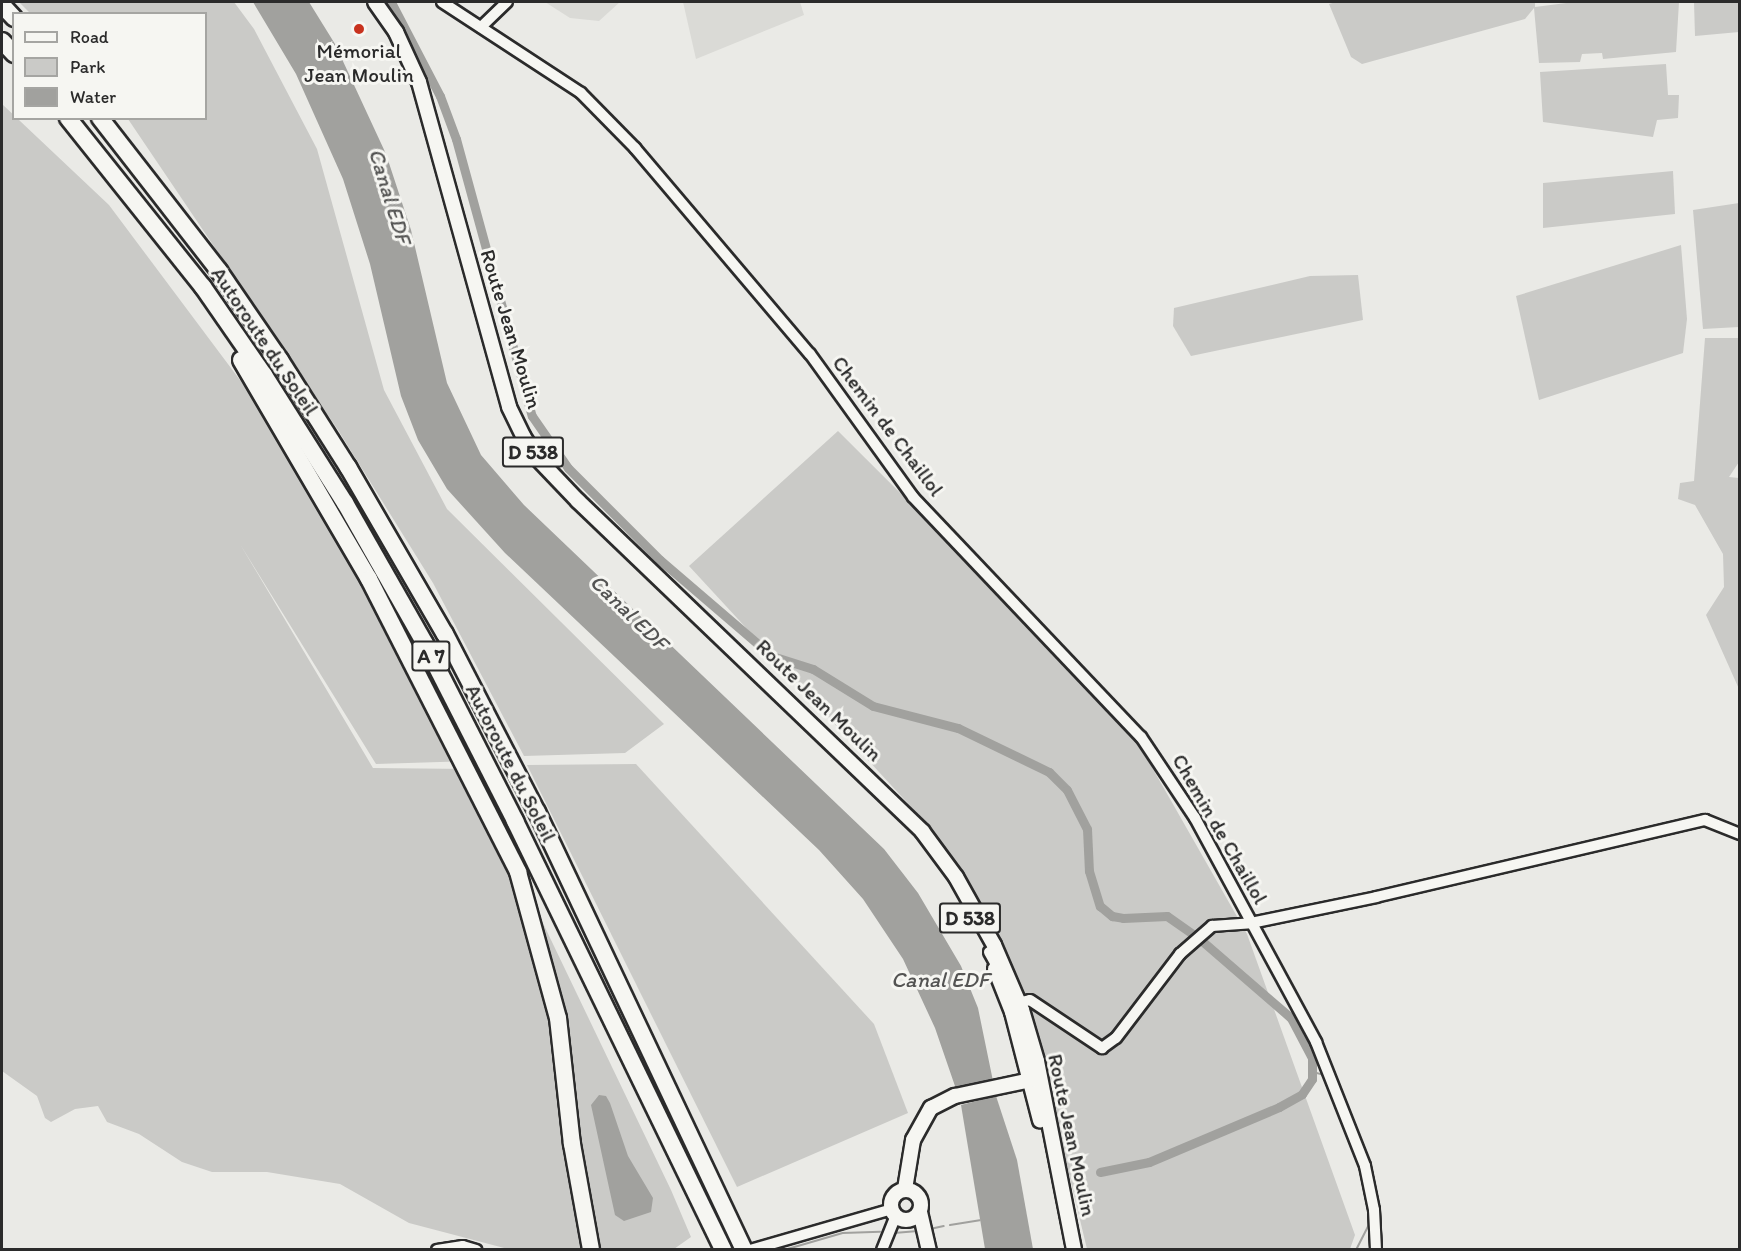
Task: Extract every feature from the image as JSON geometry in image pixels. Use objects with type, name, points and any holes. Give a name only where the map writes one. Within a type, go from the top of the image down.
[{"type":"highway","name":"Autoroute du Soleil","points":[[70,120],[191,272],[264,375],[339,493],[425,644],[516,820],[720,1244]]},
{"type":"highway","name":"Autoroute du Soleil","points":[[102,120],[219,271],[280,360],[348,467],[445,634],[537,812],[744,1250]]},
{"type":"highway","points":[[191,272],[194,290],[271,407],[369,579],[518,872],[558,1018],[572,1144],[591,1250]]},
{"type":"main road","name":"Route Jean Moulin","points":[[375,2],[396,32],[419,82],[509,407],[537,458],[879,786],[922,831],[956,877],[994,945],[1014,1005],[1051,1129],[1074,1250]]},
{"type":"main road","name":"Route Jean Moulin","points":[[879,786],[952,885],[989,952],[1014,1005]]},
{"type":"main road","points":[[905,1190],[908,1160],[918,1125],[931,1108],[956,1096],[999,1086],[1032,1071]]},
{"type":"main road","name":"D 538","points":[[1032,1071],[1074,1250]]},
{"type":"main road","points":[[917,1220],[894,1213],[894,1196],[905,1190],[918,1194],[922,1203],[917,1220],[929,1250]]},
{"type":"street","name":"Chemin de Chaillol","points":[[442,2],[581,93],[664,181],[810,354],[913,496],[1141,737],[1195,818],[1317,1042],[1339,1095],[1371,1188],[1376,1250]]},
{"type":"street","points":[[481,27],[507,2]]},
{"type":"street","points":[[1014,1005],[1030,1000],[1102,1048],[1116,1038],[1194,940],[1212,926],[1251,923],[1579,852],[1695,822],[1714,821],[1740,834]]},
{"type":"street","points":[[750,1250],[894,1213]]},
{"type":"street","points":[[882,1250],[894,1213]]},
{"type":"street","points":[[437,1250],[463,1246],[476,1250]]},
{"type":"shaded area","points":[[545,2],[620,2],[599,21],[570,18]]},
{"type":"shaded area","points":[[683,2],[800,2],[804,15],[696,59]]},
{"type":"green space","points":[[19,2],[234,2],[254,29],[317,149],[384,390],[447,509],[664,724],[625,753],[524,756],[433,583],[338,430],[129,120],[207,120],[207,12],[29,12]]},
{"type":"green space","points":[[1336,2],[1535,2],[1535,7],[1574,2],[1679,2],[1676,52],[1603,59],[1602,53],[1582,54],[1580,62],[1539,63],[1534,8],[1525,19],[1362,64],[1351,57],[1329,4]]},
{"type":"green space","points":[[1694,2],[1739,2],[1739,32],[1695,36]]},
{"type":"green space","points":[[1666,64],[1668,95],[1679,95],[1678,118],[1657,120],[1653,137],[1543,122],[1540,72]]},
{"type":"green space","points":[[2,104],[12,113],[12,120],[19,120],[109,205],[299,459],[472,761],[376,764],[240,544],[373,768],[469,769],[671,1190],[691,1237],[674,1249],[508,1249],[409,1223],[340,1184],[267,1172],[212,1172],[182,1162],[139,1134],[107,1122],[98,1106],[75,1109],[51,1122],[45,1118],[37,1096],[2,1071]]},
{"type":"green space","points":[[1673,171],[1675,214],[1543,228],[1543,183]]},
{"type":"green space","points":[[1739,203],[1739,327],[1703,329],[1693,210]]},
{"type":"green space","points":[[1681,245],[1687,319],[1683,353],[1539,400],[1516,296]]},
{"type":"green space","points":[[1358,275],[1363,320],[1191,356],[1173,326],[1174,308],[1310,276]]},
{"type":"green space","points":[[1705,338],[1739,338],[1739,462],[1729,477],[1739,478],[1739,689],[1706,615],[1724,587],[1723,554],[1695,505],[1678,499],[1680,483],[1694,481]]},
{"type":"green space","points":[[838,431],[1121,713],[1247,934],[1355,1235],[1350,1249],[1087,1249],[1048,1087],[969,888],[926,823],[689,566]]},
{"type":"green space","points":[[636,764],[874,1024],[908,1113],[737,1187],[527,765]]},
{"type":"water","name":"Canal EDF","points":[[253,2],[309,2],[335,44],[386,154],[411,230],[447,383],[481,455],[524,505],[884,849],[918,893],[961,966],[978,1008],[993,1081],[956,1089],[935,1028],[903,959],[863,899],[819,850],[505,553],[447,489],[418,440],[401,396],[370,264],[343,179],[296,74]]},
{"type":"water","points":[[599,1095],[606,1096],[610,1103],[628,1156],[653,1198],[651,1212],[624,1221],[615,1215],[591,1105]]},
{"type":"water","points":[[996,1096],[1017,1160],[1033,1249],[985,1249],[961,1105]]},
{"type":"waterway","points":[[391,2],[440,96],[456,139],[532,416],[568,468],[660,560],[772,656],[813,669],[873,706],[958,728],[1049,772],[1067,790],[1087,829],[1089,871],[1100,906],[1112,916],[1123,918],[1167,916],[1193,934]]},
{"type":"waterway","points":[[1100,1172],[1149,1162],[1279,1107],[1302,1094],[1312,1079],[1312,1058],[1291,1018],[1201,940]]},
{"type":"waterway","points":[[1313,1072],[1324,1075]]},
{"type":"waterway","points":[[950,1225],[980,1220]]},
{"type":"waterway","points":[[1356,1250],[1370,1223]]},
{"type":"waterway","points":[[930,1229],[944,1226]]},
{"type":"waterway","points":[[894,1233],[915,1231]]},
{"type":"waterway","points":[[784,1250],[843,1233],[880,1232]]},
{"type":"place","name":"Mémorial Jean Moulin","points":[[359,29]]}]
